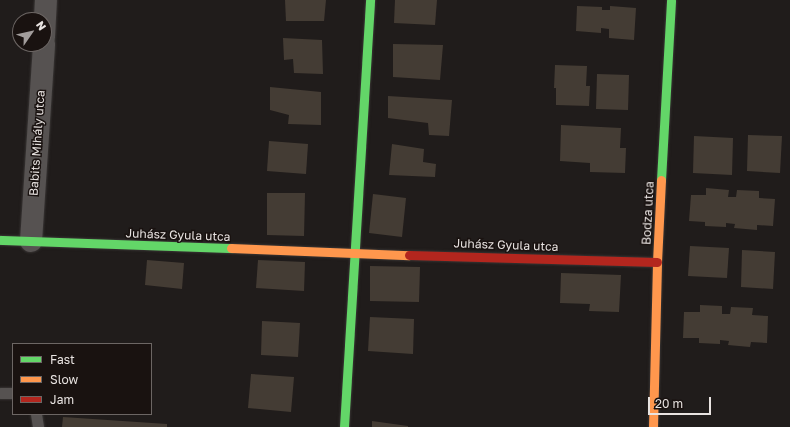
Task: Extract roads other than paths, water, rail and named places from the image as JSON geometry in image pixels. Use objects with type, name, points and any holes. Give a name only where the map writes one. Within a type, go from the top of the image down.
[{"type":"street","points":[[45,12],[46,0]]},
{"type":"street","points":[[344,427],[370,0]]},
{"type":"street","name":"Bodza utca","points":[[653,427],[657,262],[672,0]]},
{"type":"street","name":"Babits Mihály utca","points":[[31,241],[43,52]]},
{"type":"street","name":"Juhász Gyula utca","points":[[0,240],[657,262]]},
{"type":"lane","points":[[0,392],[12,393]]},
{"type":"lane","points":[[36,415],[38,427]]}]
